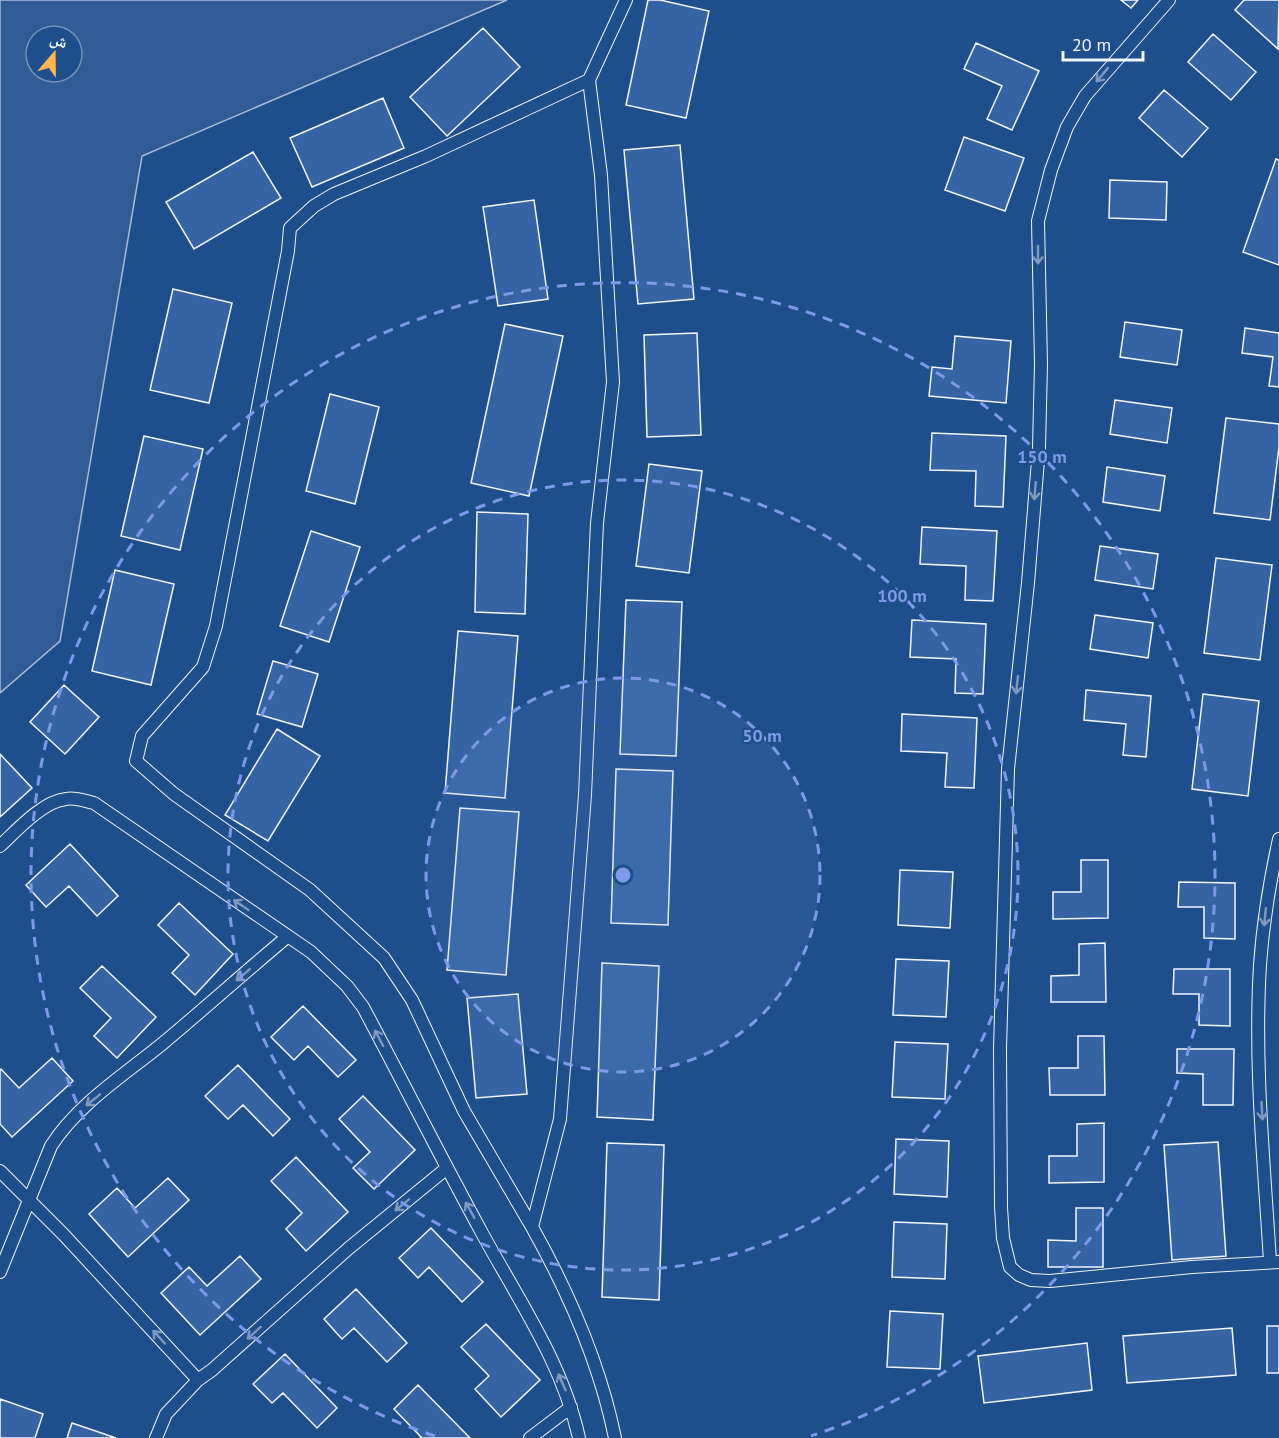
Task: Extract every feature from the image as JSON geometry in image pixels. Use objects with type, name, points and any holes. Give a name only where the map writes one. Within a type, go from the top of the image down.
[{"type":"lane","points":[[532,1227],[560,1119],[585,795],[597,523],[613,382],[601,175],[590,80],[626,0]]},
{"type":"lane","points":[[1169,0],[1085,96],[1067,127],[1051,170],[1038,221],[1041,364],[1039,448],[1028,583],[1008,769],[1000,1050],[1003,1238],[1010,1268],[1019,1275],[1030,1280],[1050,1281],[1192,1267],[1274,1262],[1259,1050],[1260,965],[1268,891],[1279,839]]},
{"type":"lane","points":[[590,80],[426,156],[334,194],[314,206],[290,228],[288,251],[216,626],[203,667],[142,736],[136,761],[174,794],[310,890],[384,958],[412,1000],[464,1111],[554,1266],[601,1380],[615,1438]]},
{"type":"lane","points":[[0,846],[27,821],[57,801],[66,798],[94,803],[311,952],[347,986],[363,1007],[447,1168],[547,1351],[565,1387],[579,1438]]},
{"type":"lane","points":[[0,1272],[51,1146],[61,1131],[79,1111],[171,1036],[287,936]]},
{"type":"lane","points":[[156,1438],[166,1414],[198,1380],[350,1248],[447,1168]]},
{"type":"lane","points":[[0,1171],[198,1380]]},
{"type":"lane","points":[[530,1438],[571,1407]]},
{"type":"shaded area","points":[[0,0],[507,0],[142,156],[60,641],[0,693]]},
{"type":"building","points":[[648,0],[660,0],[709,11],[686,118],[626,105]]},
{"type":"building","points":[[1121,0],[1138,0],[1131,8]]},
{"type":"building","points":[[1244,0],[1279,0],[1278,49],[1235,10]]},
{"type":"building","points":[[483,28],[520,67],[447,136],[410,97]]},
{"type":"building","points":[[1213,34],[1256,72],[1231,100],[1188,62]]},
{"type":"building","points":[[976,43],[1039,71],[1012,130],[987,119],[1002,86],[964,69]]},
{"type":"building","points":[[1164,90],[1208,128],[1182,157],[1139,118]]},
{"type":"building","points":[[383,98],[404,148],[312,187],[290,138]]},
{"type":"building","points":[[964,137],[1024,158],[1005,211],[945,190]]},
{"type":"building","points":[[680,145],[694,299],[638,304],[624,150]]},
{"type":"building","points":[[253,152],[281,198],[194,249],[166,202]]},
{"type":"building","points":[[1276,159],[1279,160],[1279,265],[1243,252]]},
{"type":"building","points":[[1110,180],[1167,182],[1166,220],[1109,218]]},
{"type":"building","points":[[534,200],[548,299],[498,306],[483,207]]},
{"type":"building","points":[[173,289],[232,303],[209,403],[150,390]]},
{"type":"building","points":[[1125,322],[1182,330],[1177,365],[1120,357]]},
{"type":"building","points":[[505,324],[563,336],[529,496],[471,483]]},
{"type":"building","points":[[1245,328],[1279,333],[1279,387],[1269,386],[1273,357],[1242,353]]},
{"type":"building","points":[[697,333],[701,435],[647,437],[644,335]]},
{"type":"building","points":[[955,336],[1011,341],[1006,403],[929,396],[932,367],[952,369]]},
{"type":"building","points":[[330,394],[379,407],[355,504],[306,491]]},
{"type":"building","points":[[1115,400],[1172,408],[1167,443],[1110,434]]},
{"type":"building","points":[[1226,418],[1279,424],[1279,447],[1270,520],[1214,513]]},
{"type":"building","points":[[932,433],[1006,436],[1003,507],[975,506],[976,471],[930,470]]},
{"type":"building","points":[[144,436],[203,449],[180,550],[121,536]]},
{"type":"building","points":[[649,464],[702,471],[689,573],[636,566]]},
{"type":"building","points":[[1107,467],[1165,476],[1160,511],[1103,502]]},
{"type":"building","points":[[477,512],[528,514],[525,614],[475,612]]},
{"type":"building","points":[[922,527],[997,531],[993,601],[965,600],[966,566],[920,564]]},
{"type":"building","points":[[311,531],[360,547],[329,642],[280,626]]},
{"type":"building","points":[[1100,546],[1158,554],[1153,589],[1095,580]]},
{"type":"building","points":[[1216,558],[1272,565],[1260,660],[1204,653]]},
{"type":"building","points":[[115,570],[174,584],[151,685],[92,671]]},
{"type":"building","points":[[626,600],[682,602],[676,756],[620,754]]},
{"type":"building","points":[[1095,615],[1153,623],[1148,658],[1090,649]]},
{"type":"building","points":[[912,620],[986,624],[983,694],[955,693],[956,659],[910,657]]},
{"type":"building","points":[[458,631],[518,636],[505,798],[445,793]]},
{"type":"building","points":[[273,661],[318,674],[302,727],[257,714]]},
{"type":"building","points":[[64,685],[99,717],[65,754],[30,722]]},
{"type":"building","points":[[1086,690],[1151,696],[1146,757],[1123,755],[1126,724],[1084,720]]},
{"type":"building","points":[[1203,694],[1259,701],[1248,796],[1192,789]]},
{"type":"building","points":[[902,714],[977,718],[974,788],[945,787],[947,753],[901,751]]},
{"type":"building","points":[[277,729],[320,756],[268,841],[225,815]]},
{"type":"building","points":[[0,754],[32,788],[0,817]]},
{"type":"building","points":[[616,769],[673,771],[668,925],[611,923]]},
{"type":"building","points":[[460,808],[519,812],[506,975],[447,970]]},
{"type":"building","points":[[70,844],[118,896],[97,916],[69,886],[46,907],[26,885]]},
{"type":"building","points":[[1081,860],[1108,860],[1108,918],[1053,919],[1053,892],[1081,892]]},
{"type":"building","points":[[900,870],[953,872],[950,928],[898,925]]},
{"type":"building","points":[[1179,882],[1235,883],[1235,939],[1204,938],[1204,907],[1178,907]]},
{"type":"building","points":[[179,903],[233,954],[195,995],[172,973],[189,955],[158,925]]},
{"type":"building","points":[[1105,943],[1106,1002],[1051,1002],[1051,976],[1079,975],[1079,944]]},
{"type":"building","points":[[896,959],[949,961],[946,1017],[893,1015]]},
{"type":"building","points":[[602,963],[659,966],[653,1120],[597,1117]]},
{"type":"building","points":[[102,966],[156,1017],[117,1058],[94,1036],[111,1018],[80,988]]},
{"type":"building","points":[[1174,969],[1230,969],[1230,1026],[1199,1025],[1199,994],[1173,994]]},
{"type":"building","points":[[518,994],[527,1094],[476,1098],[467,998]]},
{"type":"building","points":[[303,1006],[356,1060],[338,1077],[308,1046],[294,1060],[271,1037]]},
{"type":"building","points":[[1078,1036],[1104,1036],[1105,1095],[1050,1095],[1049,1068],[1078,1068]]},
{"type":"building","points":[[895,1042],[948,1044],[945,1099],[892,1097]]},
{"type":"building","points":[[1177,1049],[1234,1049],[1233,1105],[1203,1105],[1203,1074],[1177,1073]]},
{"type":"building","points":[[52,1058],[73,1081],[12,1137],[0,1124],[0,1070],[19,1088]]},
{"type":"building","points":[[238,1065],[290,1119],[273,1136],[243,1105],[228,1119],[205,1096]]},
{"type":"building","points":[[363,1096],[415,1150],[374,1189],[353,1168],[370,1152],[339,1119]]},
{"type":"building","points":[[1104,1123],[1104,1182],[1049,1183],[1049,1156],[1077,1156],[1077,1124]]},
{"type":"building","points":[[896,1139],[949,1141],[947,1197],[894,1194]]},
{"type":"building","points":[[1218,1142],[1226,1256],[1172,1260],[1164,1145]]},
{"type":"building","points":[[607,1143],[664,1145],[659,1300],[602,1297]]},
{"type":"building","points":[[296,1157],[348,1212],[306,1251],[286,1229],[302,1213],[271,1181]]},
{"type":"building","points":[[168,1178],[189,1200],[128,1257],[89,1214],[117,1188],[135,1208]]},
{"type":"building","points":[[1076,1208],[1103,1208],[1103,1267],[1048,1267],[1048,1240],[1076,1241]]},
{"type":"building","points":[[894,1222],[947,1224],[945,1279],[892,1277]]},
{"type":"building","points":[[431,1228],[483,1282],[462,1302],[429,1267],[418,1278],[399,1258]]},
{"type":"building","points":[[240,1256],[261,1279],[200,1335],[161,1293],[189,1267],[207,1286]]},
{"type":"building","points":[[356,1289],[407,1343],[387,1362],[354,1328],[342,1339],[324,1319]]},
{"type":"building","points":[[890,1311],[943,1314],[940,1369],[887,1367]]},
{"type":"building","points":[[486,1324],[540,1380],[501,1417],[475,1389],[489,1376],[461,1347]]},
{"type":"building","points":[[1267,1326],[1279,1326],[1279,1373],[1267,1373]]},
{"type":"building","points":[[1232,1328],[1236,1375],[1127,1383],[1123,1336]]},
{"type":"building","points":[[1087,1343],[1092,1390],[984,1403],[978,1356]]},
{"type":"building","points":[[285,1354],[337,1408],[317,1428],[283,1393],[272,1403],[253,1384]]},
{"type":"building","points":[[418,1385],[470,1438],[420,1438],[394,1409]]},
{"type":"building","points":[[0,1399],[43,1414],[35,1438],[0,1438]]},
{"type":"building","points":[[72,1423],[116,1438],[67,1438]]}]
